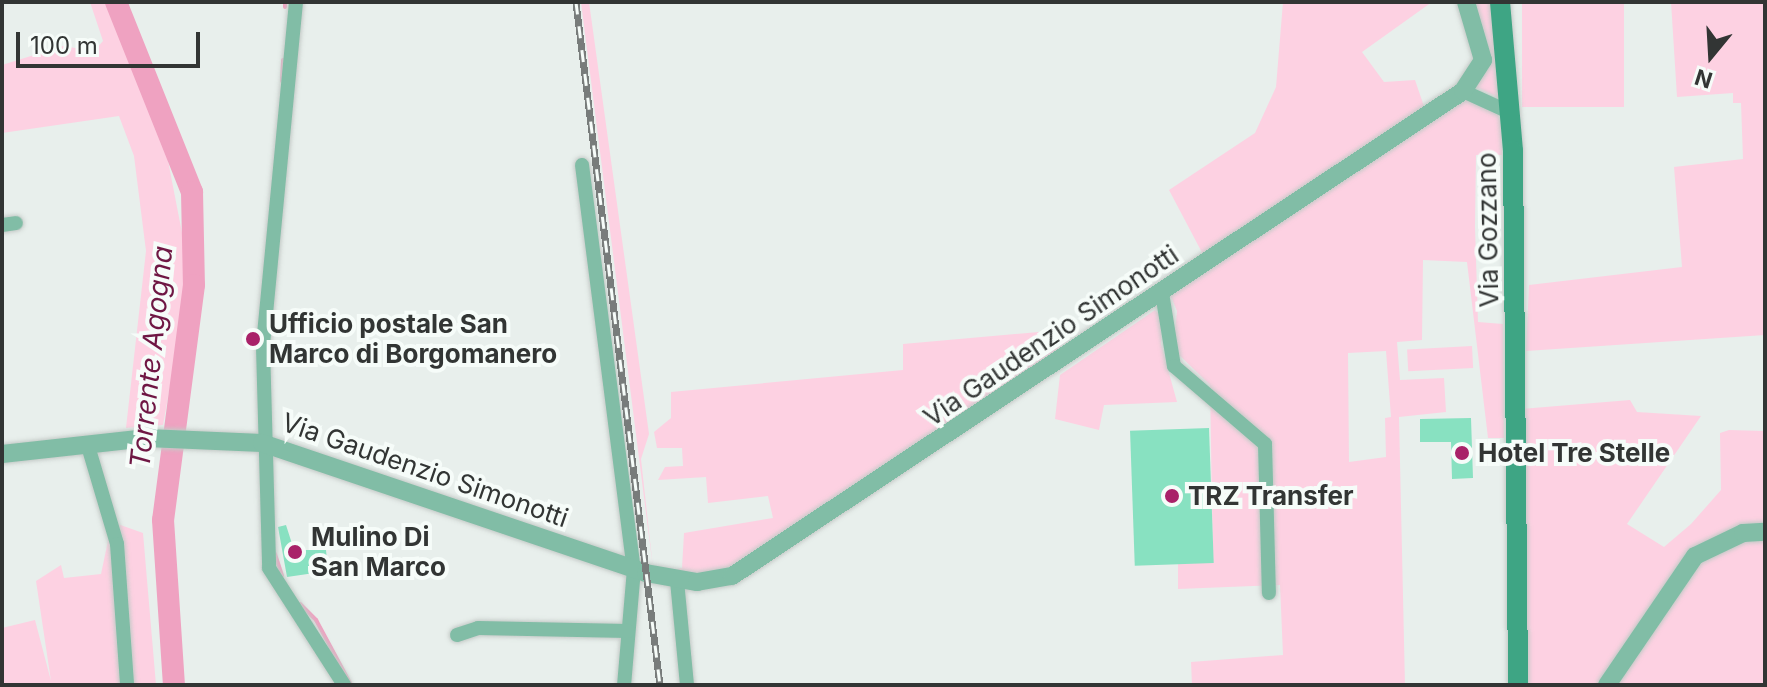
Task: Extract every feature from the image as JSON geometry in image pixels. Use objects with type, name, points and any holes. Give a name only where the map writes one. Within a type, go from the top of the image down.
[{"type":"main road","name":"Via Gozzano","points":[[1501,4],[1511,113],[1519,684]]},
{"type":"street","points":[[296,2],[265,320],[262,443],[269,568],[344,685]]},
{"type":"street","name":"Via Gaudenzio Simonotti","points":[[2,454],[147,438],[262,443],[634,569],[677,581],[714,581],[747,569],[1463,91],[1475,74],[1482,46],[1466,2]]},
{"type":"street","points":[[1463,91],[1511,113]]},
{"type":"street","points":[[582,165],[634,569],[624,685]]},
{"type":"street","points":[[1162,293],[1174,366],[1265,444],[1269,593]]},
{"type":"street","points":[[88,446],[117,544],[127,685]]},
{"type":"street","points":[[1607,685],[1695,556],[1743,533],[1765,532]]},
{"type":"street","points":[[677,581],[687,685]]},
{"type":"street","points":[[457,635],[478,628],[628,631]]},
{"type":"shaded area","points":[[90,2],[106,2],[162,130],[184,243],[185,303],[163,425],[126,428],[146,251],[134,156],[119,116],[2,133],[2,65],[63,46],[94,51],[103,41]]},
{"type":"shaded area","points":[[581,2],[589,2],[649,434],[641,459],[653,568]]},
{"type":"shaded area","points":[[1283,2],[1432,2],[1362,52],[1384,82],[1415,80],[1427,115],[1207,262],[1169,190],[1255,133],[1276,87]]},
{"type":"shaded area","points":[[1475,2],[1493,2],[1504,100],[1474,86]]},
{"type":"shaded area","points":[[1522,2],[1624,2],[1624,107],[1522,107]]},
{"type":"shaded area","points":[[1671,2],[1765,2],[1765,335],[1526,351],[1529,285],[1682,267],[1674,167],[1743,159],[1741,103],[1733,103],[1733,93],[1677,97]]},
{"type":"shaded area","points":[[1467,97],[1497,113],[1501,124],[1502,155],[1476,155],[1475,227],[1478,322],[1503,324],[1504,438],[1488,438],[1467,262],[1423,260],[1422,340],[1397,342],[1400,380],[1444,378],[1446,412],[1399,417],[1405,685],[1192,685],[1191,662],[1283,655],[1280,585],[1178,589],[1178,564],[1213,562],[1210,385],[1173,349],[1177,311],[1169,292]],"holes":[[[1386,351],[1391,417],[1385,418],[1386,457],[1349,462],[1348,353]]]},
{"type":"shaded area","points":[[1155,310],[1162,318],[1161,344],[1177,402],[1104,405],[1099,430],[1055,419],[1060,375]]},
{"type":"shaded area","points":[[1039,332],[1054,338],[1064,360],[732,576],[665,571],[682,568],[684,533],[773,518],[768,496],[708,503],[706,477],[658,480],[665,467],[683,466],[682,448],[657,448],[654,432],[671,418],[671,392],[903,370],[903,344]]},
{"type":"shaded area","points":[[1472,346],[1473,368],[1408,371],[1407,349]]},
{"type":"shaded area","points":[[1630,400],[1637,412],[1701,416],[1627,524],[1664,547],[1691,524],[1721,490],[1720,433],[1729,430],[1765,431],[1765,526],[1718,537],[1601,685],[1528,685],[1522,409]]},
{"type":"shaded area","points":[[112,522],[143,533],[156,685],[2,685],[2,628],[35,620],[51,681],[36,581],[61,565],[64,578],[101,574]]},
{"type":"shaded area","points":[[1765,536],[1765,685],[1612,685],[1709,550]]},
{"type":"building","name":"Hotel Tre Stelle","points":[[1471,418],[1473,478],[1452,479],[1451,442],[1420,442],[1420,419]]},
{"type":"building","name":"TRZ Transfer","points":[[1209,428],[1214,563],[1135,566],[1130,431]]},
{"type":"building","name":"Mulino Di San Marco","points":[[286,525],[294,550],[326,550],[328,571],[287,577],[278,527]]},
{"type":"waterway","name":"Torrente Agogna","points":[[116,2],[192,192],[194,285],[163,520],[174,685]]},
{"type":"waterway","points":[[285,2],[285,7]]},
{"type":"waterway","points":[[282,81],[283,60]]},
{"type":"waterway","points":[[275,554],[282,576]]},
{"type":"waterway","points":[[300,604],[316,620],[351,685]]},
{"type":"railway","points":[[576,2],[660,685]]},
{"type":"place","name":"Ufficio postale San Marco di Borgomanero","points":[[253,339]]},
{"type":"place","name":"Hotel Tre Stelle","points":[[1462,453]]},
{"type":"place","name":"TRZ Transfer","points":[[1172,496]]},
{"type":"place","name":"Mulino Di San Marco","points":[[295,552]]}]
